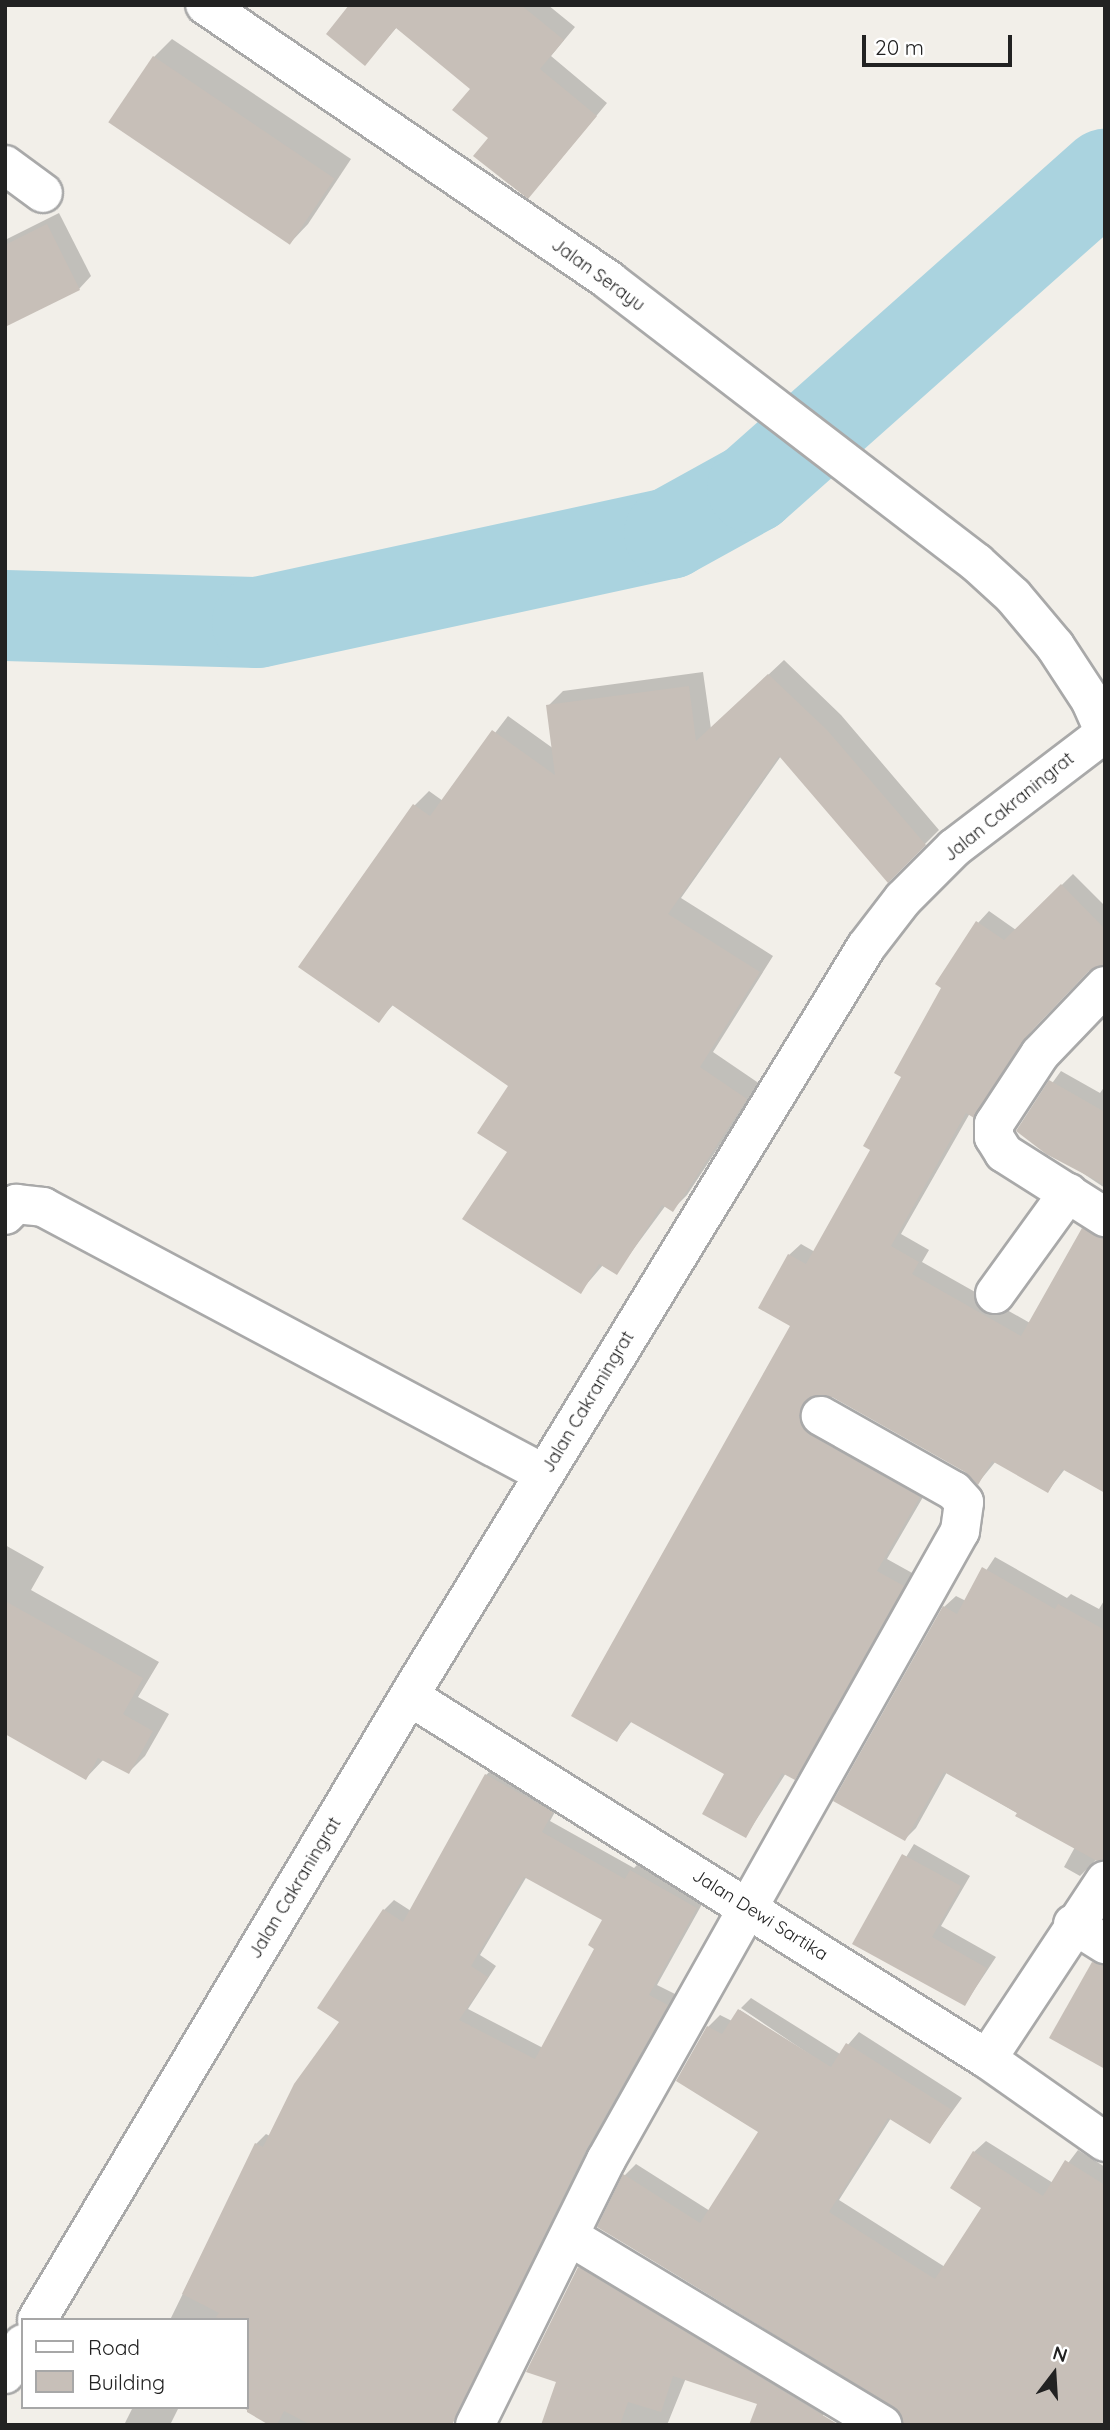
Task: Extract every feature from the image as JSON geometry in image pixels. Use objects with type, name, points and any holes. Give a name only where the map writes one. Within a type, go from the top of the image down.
[{"type":"street","name":"Jalan Serayu","points":[[205,5],[610,281],[977,564]]},
{"type":"street","points":[[5,165],[43,193]]},
{"type":"street","name":"Jalan Cakraningrat","points":[[38,2318],[409,1696],[866,947],[903,899],[954,848],[1105,733],[1055,646],[1013,596],[977,564]]},
{"type":"street","points":[[1105,986],[1040,1054],[994,1124],[994,1137],[1004,1153],[1105,1217]]},
{"type":"street","points":[[995,1294],[1068,1193]]},
{"type":"street","points":[[5,1215],[16,1204],[43,1207],[544,1474]]},
{"type":"street","points":[[475,2425],[606,2160],[747,1906],[948,1555],[964,1517],[964,1502],[954,1491],[821,1416]]},
{"type":"street","name":"Jalan Dewi Sartika","points":[[409,1696],[987,2059],[1105,2142]]},
{"type":"street","points":[[987,2059],[1073,1924],[1105,1881]]},
{"type":"street","points":[[1073,1924],[1105,1944]]},
{"type":"street","points":[[569,2236],[882,2425]]},
{"type":"street","points":[[5,2374],[21,2347]]},
{"type":"building","points":[[349,5],[521,5],[564,40],[540,69],[597,116],[528,199],[473,156],[488,138],[452,110],[470,89],[396,28],[365,66],[326,34]]},
{"type":"building","points":[[153,56],[335,178],[290,245],[108,122]]},
{"type":"building","points":[[47,224],[80,290],[5,327],[5,245]]},
{"type":"building","points":[[768,674],[827,730],[926,845],[888,883],[779,756],[668,914],[760,972],[700,1067],[747,1099],[673,1212],[662,1205],[617,1275],[599,1264],[581,1294],[462,1219],[507,1152],[477,1133],[508,1086],[392,1005],[379,1023],[298,967],[413,804],[430,816],[492,730],[555,775],[546,705],[689,686],[696,741]]},
{"type":"building","points":[[1061,884],[1105,929],[1105,965],[1089,971],[1024,1039],[974,1118],[966,1113],[891,1246],[919,1262],[912,1274],[1021,1336],[1082,1228],[1105,1239],[1105,1493],[1062,1469],[1048,1493],[992,1461],[978,1485],[965,1472],[832,1397],[809,1398],[799,1416],[810,1435],[920,1497],[877,1571],[904,1586],[795,1780],[782,1773],[746,1838],[702,1814],[724,1774],[629,1721],[617,1742],[571,1716],[790,1326],[758,1308],[788,1254],[806,1264],[870,1150],[863,1146],[901,1077],[894,1073],[941,988],[935,984],[976,921],[1004,940]]},
{"type":"building","points":[[1049,1080],[1105,1112],[1105,1185],[1046,1154],[1016,1131]]},
{"type":"building","points":[[982,1567],[1055,1609],[1058,1604],[1105,1630],[1105,1859],[1097,1861],[1015,1816],[1017,1813],[944,1772],[905,1841],[833,1801],[943,1606],[957,1614]]},
{"type":"building","points":[[5,1601],[143,1678],[123,1714],[153,1731],[129,1774],[98,1758],[86,1780],[5,1734]]},
{"type":"building","points":[[485,1774],[553,1812],[542,1832],[625,1879],[630,1870],[697,1908],[649,1995],[668,2005],[586,2150],[452,2425],[311,2425],[284,2411],[277,2425],[269,2425],[247,2412],[248,2318],[218,2318],[216,2317],[219,2313],[182,2294],[255,2143],[263,2147],[294,2084],[339,2022],[317,2008],[383,1909],[403,1922]],"holes":[[[524,1877],[602,1920],[588,1945],[594,1949],[535,2059],[459,2020],[488,1977],[471,1966]]]},
{"type":"building","points":[[902,1854],[961,1886],[932,1937],[987,1968],[965,2006],[852,1944]]},
{"type":"building","points":[[1092,1962],[1105,1966],[1105,2069],[1049,2038]]},
{"type":"building","points":[[738,2009],[831,2067],[846,2043],[952,2110],[930,2144],[888,2118],[829,2212],[935,2279],[981,2208],[950,2188],[973,2151],[1043,2196],[1065,2160],[1105,2185],[1105,2425],[904,2425],[893,2406],[597,2227],[623,2174],[700,2223],[758,2132],[676,2081],[707,2026],[722,2034]]},
{"type":"building","points":[[578,2267],[839,2425],[749,2425],[757,2404],[673,2376],[661,2412],[628,2402],[620,2425],[541,2425],[556,2382],[526,2372]]},
{"type":"waterway","points":[[5,615],[257,622],[669,533],[752,487],[1105,174]]}]
